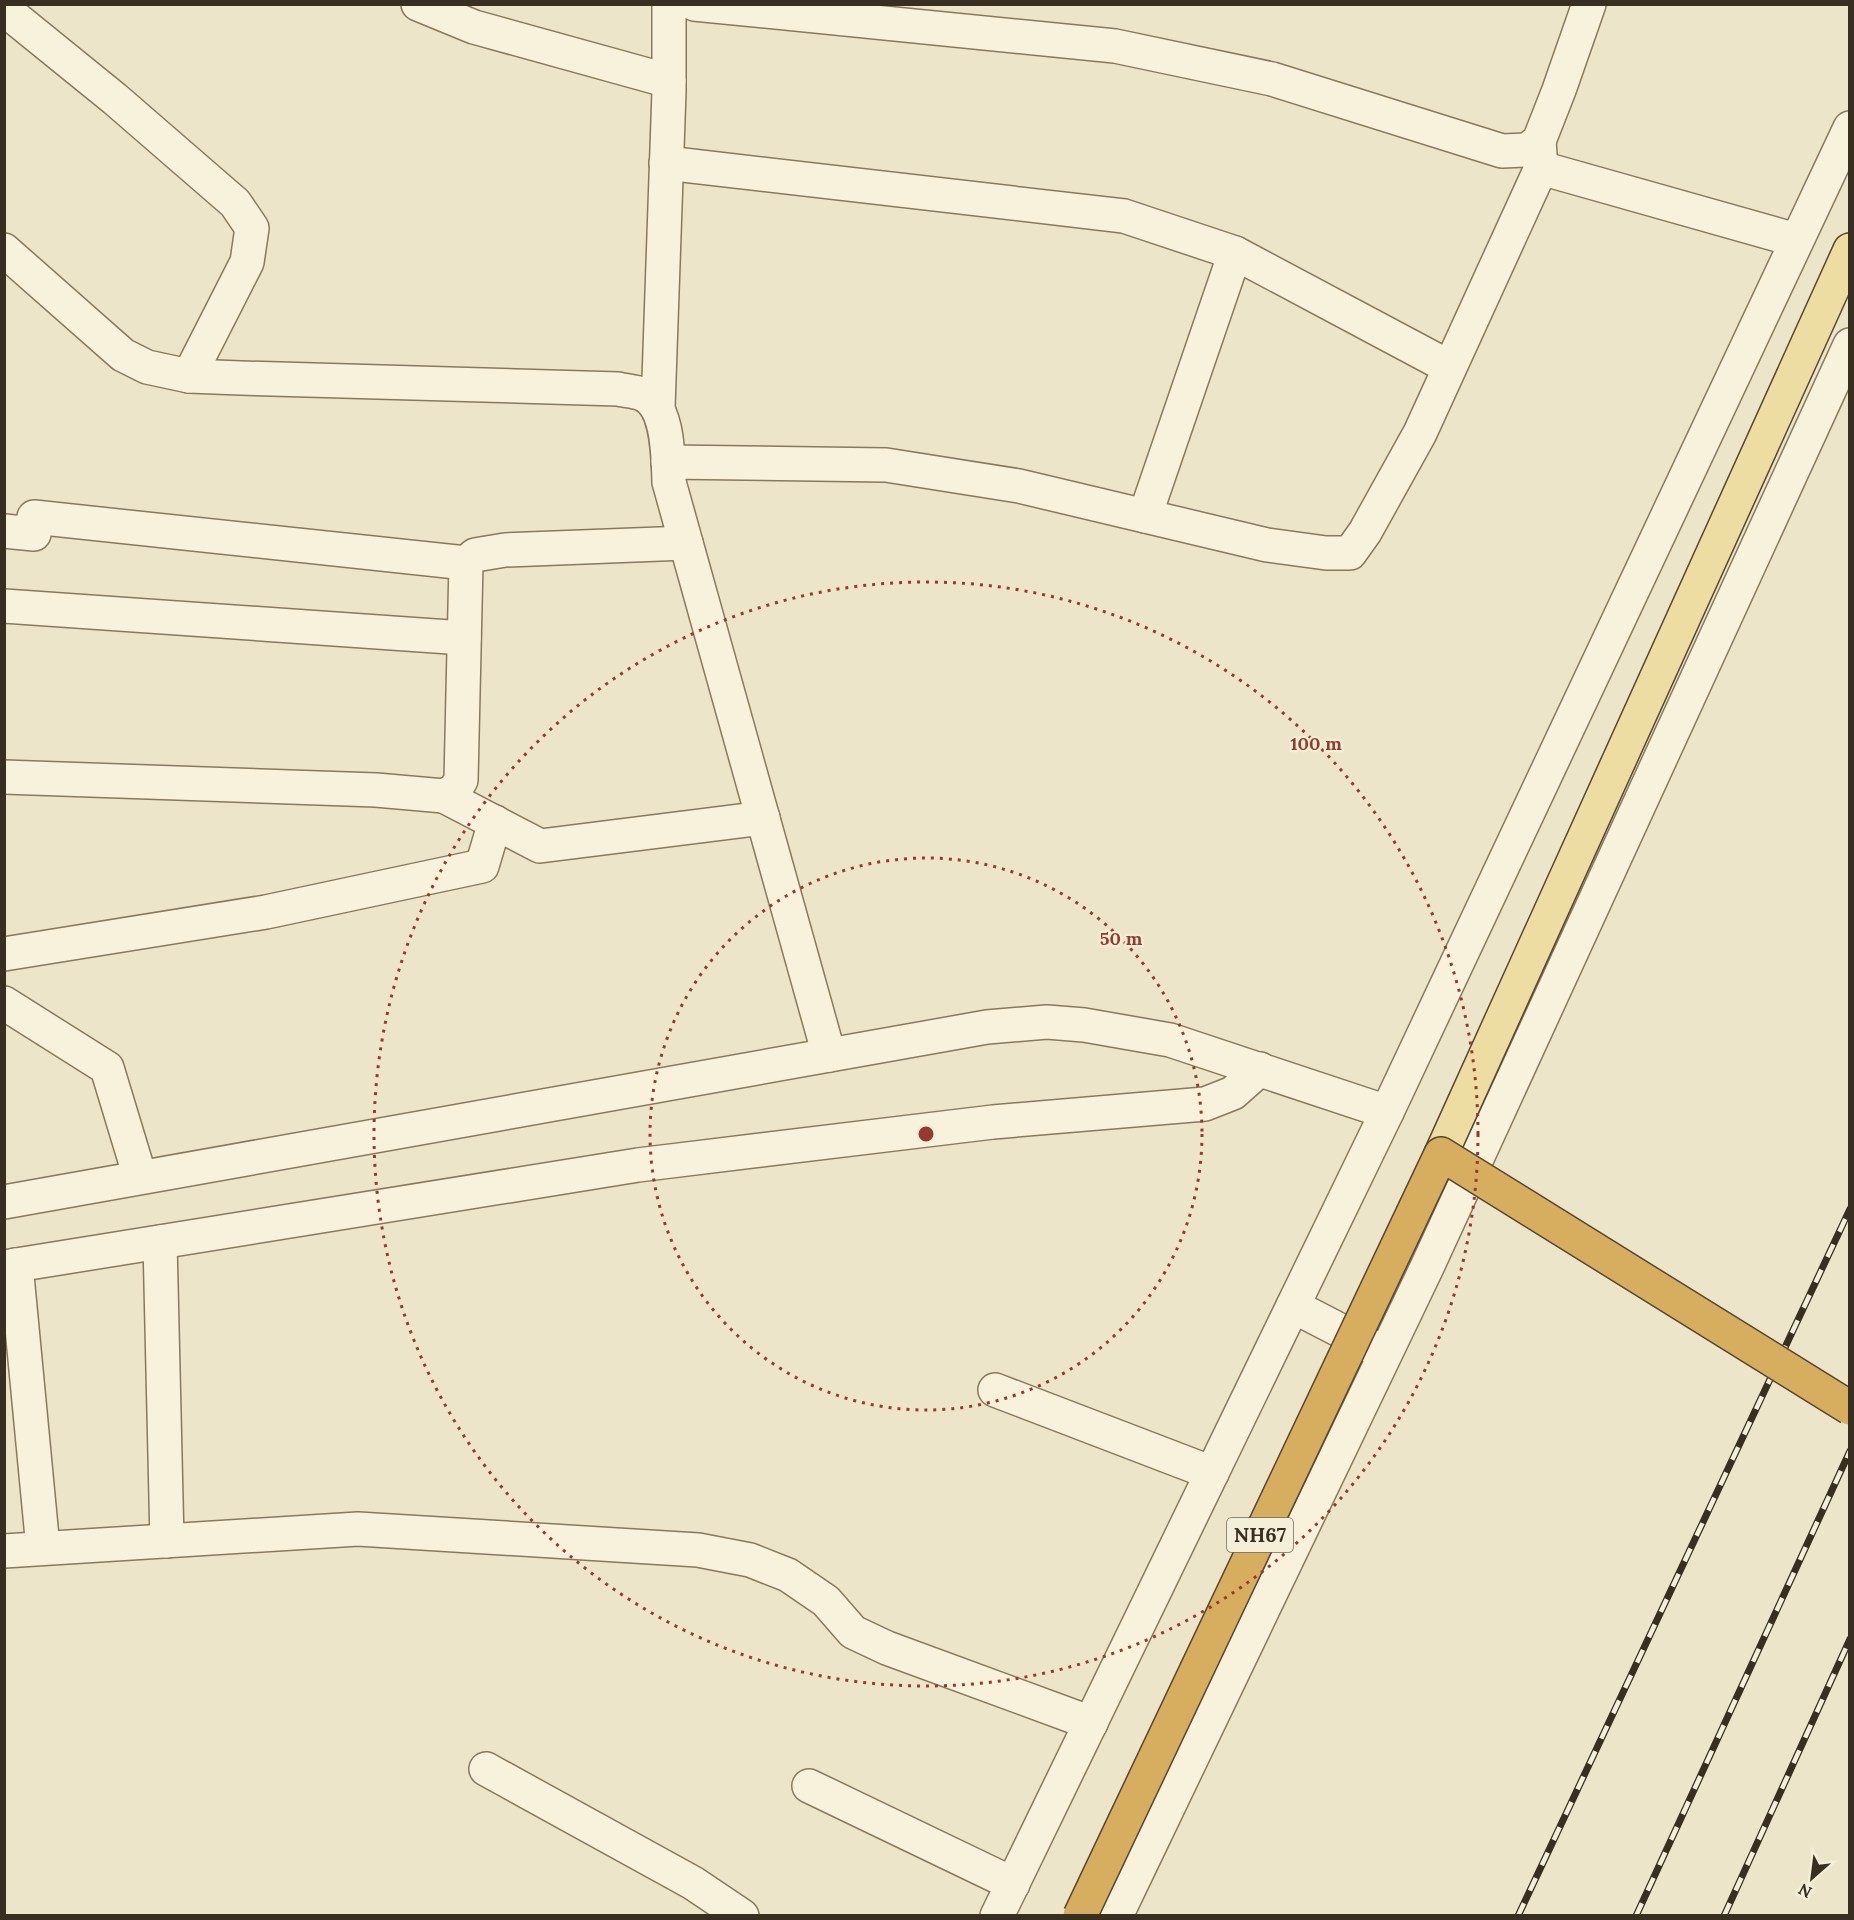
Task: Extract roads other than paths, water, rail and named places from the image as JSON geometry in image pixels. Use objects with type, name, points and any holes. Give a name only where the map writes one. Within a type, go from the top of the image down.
[{"type":"highway","points":[[1441,1154],[1850,1408]]},
{"type":"highway","name":"NH67","points":[[1080,1916],[1441,1154]]},
{"type":"main road","points":[[1441,1154],[1850,250]]},
{"type":"street","points":[[418,4],[474,27],[669,81]]},
{"type":"street","points":[[669,4],[669,81],[658,408],[665,434],[669,482],[829,1055]]},
{"type":"street","points":[[694,4],[1115,46],[1272,79],[1502,151],[1527,150],[1796,240]]},
{"type":"street","points":[[668,462],[886,465],[1019,486],[1266,545],[1326,553],[1350,553],[1365,532],[1420,433],[1449,367],[1540,155],[1559,90],[1589,4]]},
{"type":"street","points":[[4,9],[115,99],[235,203],[252,228],[246,262],[189,376]]},
{"type":"street","points":[[997,1916],[1387,1112],[1850,128]]},
{"type":"street","points":[[666,163],[1124,216],[1235,253],[1449,367]]},
{"type":"street","points":[[4,250],[123,355],[147,367],[189,376],[618,389],[643,395],[658,408]]},
{"type":"street","points":[[1145,516],[1235,253]]},
{"type":"street","points":[[1116,1916],[1386,1353],[1850,345]]},
{"type":"street","points":[[24,527],[466,563],[475,555],[505,550],[686,543]]},
{"type":"street","points":[[444,796],[455,790],[461,780],[466,563]]},
{"type":"street","points":[[4,606],[464,638]]},
{"type":"street","points":[[4,777],[376,790],[444,796],[540,846],[763,818]]},
{"type":"street","points":[[4,954],[266,912],[482,866],[495,822]]},
{"type":"street","points":[[4,1003],[107,1068],[140,1177]]},
{"type":"street","points":[[4,1202],[987,1027],[1047,1022],[1084,1025],[1170,1040],[1387,1112]]},
{"type":"street","points":[[44,1548],[10,1266],[638,1165],[993,1122],[1205,1104],[1233,1094],[1260,1069]]},
{"type":"street","points":[[160,1242],[167,1541]]},
{"type":"street","points":[[1293,1306],[1386,1353]]},
{"type":"street","points":[[995,1390],[1212,1473]]},
{"type":"street","points":[[4,1551],[358,1529],[698,1550],[750,1560],[788,1575],[826,1601],[853,1632],[887,1648],[1090,1723]]},
{"type":"street","points":[[486,1769],[693,1882],[742,1916]]},
{"type":"street","points":[[809,1786],[1013,1884]]},
{"type":"railway","points":[[1518,1916],[1850,1209]]},
{"type":"railway","points":[[1636,1916],[1850,1451]]},
{"type":"railway","points":[[1724,1916],[1850,1639]]}]
